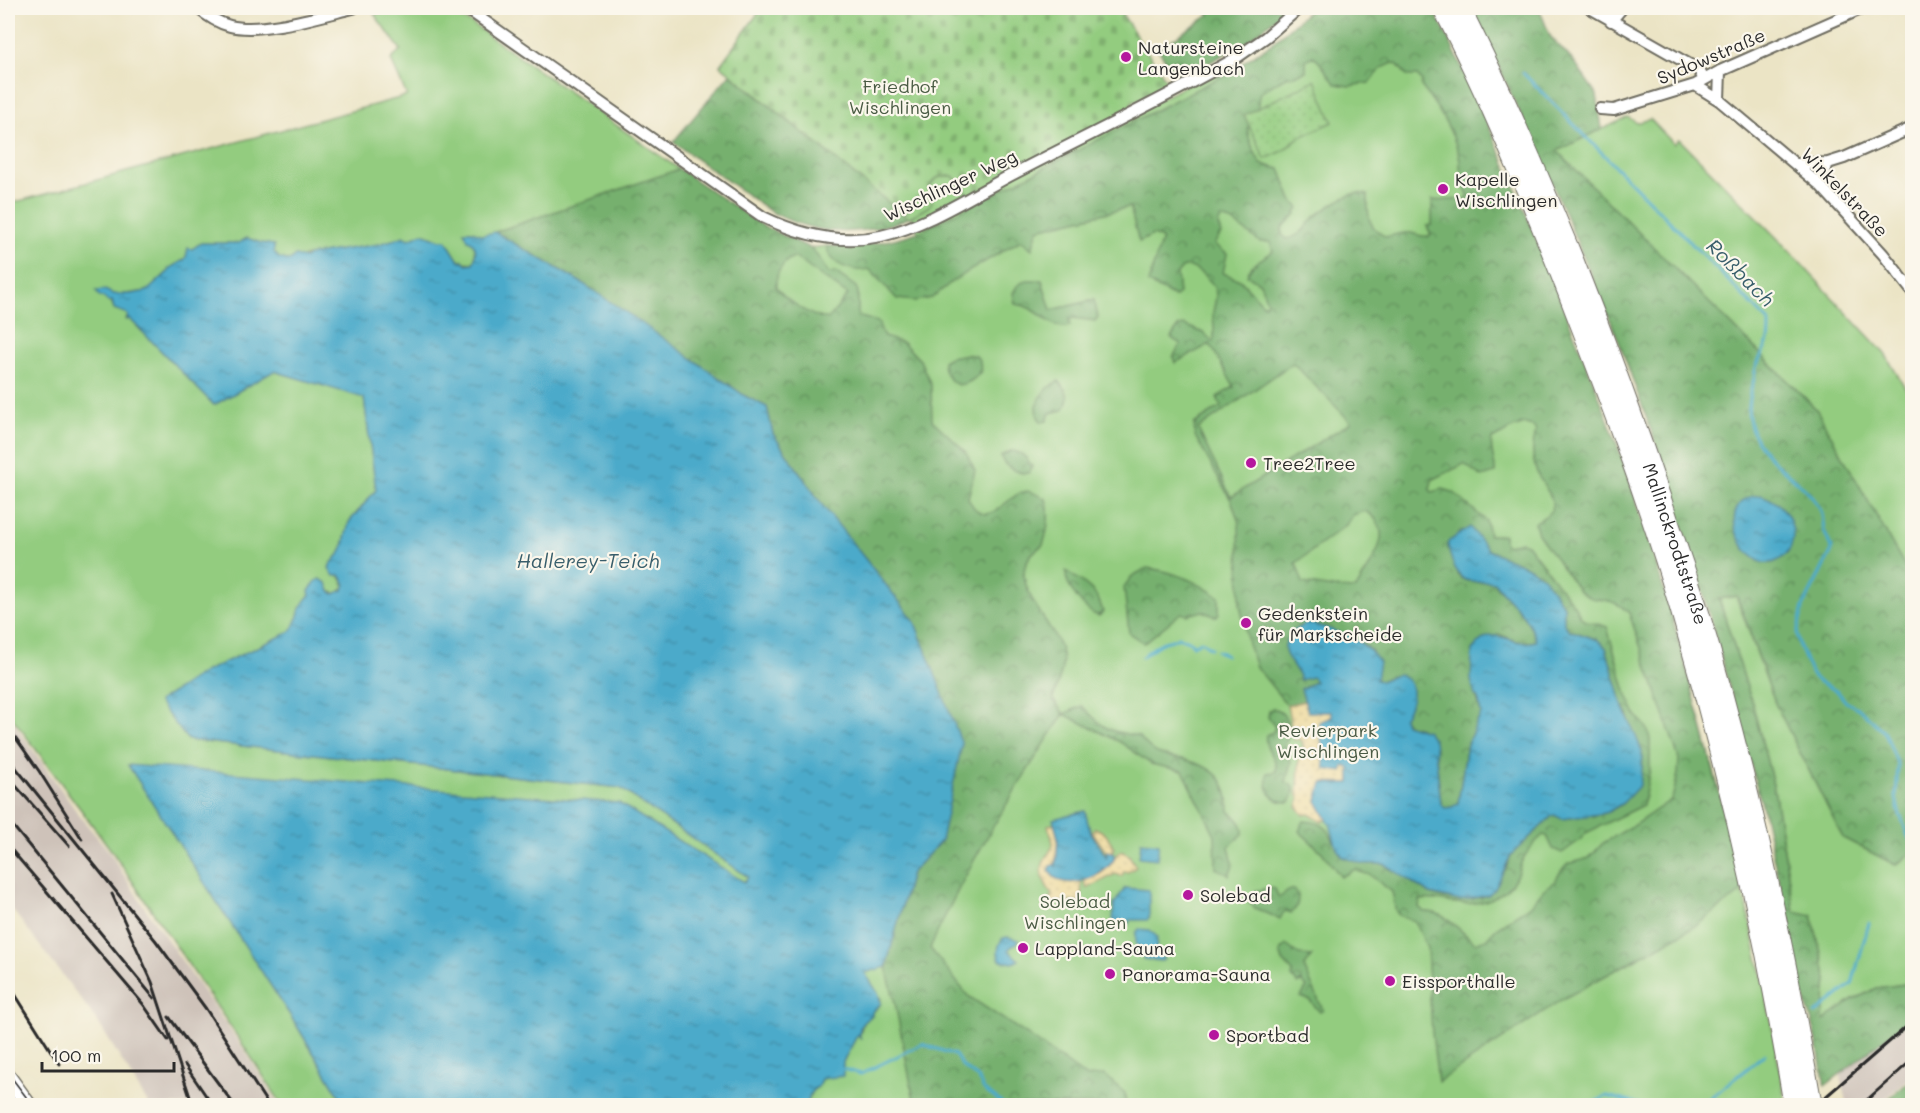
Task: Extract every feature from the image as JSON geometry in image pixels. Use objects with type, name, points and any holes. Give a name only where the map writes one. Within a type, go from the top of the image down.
[{"type":"highway","name":"Mallinckrodtstraße","points":[[1443,8],[1526,186],[1585,336],[1640,486],[1683,616],[1732,798],[1753,887],[1774,987],[1794,1106]]},
{"type":"highway","name":"Mallinckrodtstraße","points":[[1460,8],[1497,84],[1552,210],[1598,324],[1637,429],[1699,612],[1767,871],[1812,1106]]},
{"type":"main road","points":[[8,1077],[29,1106]]},
{"type":"street","points":[[198,8],[229,26],[252,29],[353,8]]},
{"type":"street","name":"Wischlinger Weg","points":[[461,8],[473,13],[763,217],[783,227],[812,236],[850,239],[881,236],[937,214],[1236,58],[1266,37],[1299,8]]},
{"type":"street","name":"Winkelstraße","points":[[1590,8],[1698,70],[1699,81],[1719,100],[1820,185],[1883,254],[1912,291]]},
{"type":"street","points":[[1611,21],[1622,8]]},
{"type":"street","name":"Sydowstraße","points":[[1600,109],[1614,110],[1699,81],[1863,8]]},
{"type":"street","points":[[1719,100],[1720,71]]},
{"type":"street","points":[[1797,164],[1828,163],[1844,158],[1912,128]]},
{"type":"street","points":[[1820,185],[1828,163]]},
{"type":"shaded area","points":[[8,715],[82,819],[108,850],[279,1105],[149,1105],[96,1019],[8,904]]},
{"type":"shaded area","points":[[1912,1017],[1912,1076],[1878,1105],[1848,1105],[1840,1074]]},
{"type":"green space","name":"Revierpark Wischlingen","points":[[409,8],[441,11],[471,23],[763,226],[810,248],[827,246],[852,248],[885,243],[918,232],[911,217],[928,207],[931,183],[939,177],[953,176],[971,196],[1212,72],[1222,76],[1270,45],[1312,8],[1433,8],[1673,619],[1722,801],[1743,891],[1765,989],[1786,1105],[808,1105],[813,1089],[818,1087],[821,1079],[843,1062],[860,1034],[864,1020],[872,1016],[872,1012],[880,1005],[881,999],[864,973],[482,235],[464,231],[474,246],[473,263],[459,260],[445,242],[423,233],[409,239],[403,237],[380,244],[309,255],[290,261],[279,258],[273,253],[274,248],[247,238],[239,243],[201,243],[192,249],[184,260],[169,269],[148,291],[104,297],[111,301],[114,309],[125,312],[128,315],[126,319],[130,319],[214,405],[273,371],[364,397],[376,490],[349,522],[342,551],[330,565],[329,569],[334,575],[339,575],[345,586],[337,594],[330,591],[310,595],[300,608],[295,627],[290,632],[204,672],[188,740],[620,788],[748,877],[744,882],[129,765],[297,1026],[345,1105],[282,1105],[111,850],[8,712],[8,204],[407,96],[391,60],[401,50],[374,14]]},
{"type":"green space","name":"Friedhof Wischlingen","points":[[762,8],[1131,8],[1122,14],[1170,86],[1161,88],[1132,103],[1125,117],[970,196],[953,176],[938,178],[929,188],[932,202],[928,207],[908,218],[720,65]]},
{"type":"green space","points":[[1204,8],[1288,8],[1246,42],[1179,80],[1158,49],[1209,15]]},
{"type":"green space","points":[[1312,8],[1433,8],[1466,75],[1510,176],[1624,464],[1678,640],[1743,891],[1694,927],[1561,1000],[1438,1082],[1432,1033],[1427,948],[1415,921],[1396,912],[1392,892],[1370,875],[1354,870],[1341,877],[1321,851],[1299,831],[1304,821],[1322,825],[1329,832],[1337,849],[1363,863],[1384,864],[1430,894],[1459,900],[1488,895],[1507,866],[1511,855],[1552,816],[1596,815],[1623,803],[1629,717],[1622,703],[1606,648],[1596,639],[1569,630],[1564,624],[1564,606],[1530,568],[1488,550],[1470,528],[1448,548],[1459,576],[1471,581],[1494,582],[1529,623],[1536,641],[1517,641],[1499,634],[1472,650],[1472,677],[1481,714],[1467,744],[1458,803],[1445,808],[1441,804],[1436,755],[1420,728],[1405,724],[1391,676],[1381,681],[1376,680],[1372,651],[1359,641],[1309,623],[1312,677],[1315,682],[1301,689],[1305,701],[1287,705],[1256,667],[1248,644],[1240,604],[1239,523],[1232,502],[1195,436],[1194,424],[1221,407],[1217,397],[1234,387],[1210,344],[1175,363],[1173,357],[1181,344],[1171,338],[1178,327],[1184,325],[1204,333],[1213,342],[1215,290],[1206,277],[1188,266],[1182,268],[1177,274],[1179,294],[1175,297],[1148,283],[1162,239],[1153,235],[1139,242],[1130,207],[1038,229],[1032,249],[1021,240],[954,280],[932,298],[915,301],[897,299],[869,269],[856,270],[837,263],[829,253],[827,246],[873,244],[919,232],[1222,76],[1270,45]],"holes":[[[1313,56],[1316,58],[1336,84],[1349,86],[1369,83],[1382,68],[1393,63],[1397,64],[1407,76],[1417,76],[1422,81],[1421,86],[1433,101],[1452,134],[1460,158],[1462,183],[1469,196],[1464,200],[1432,200],[1432,225],[1427,226],[1431,235],[1405,233],[1386,237],[1379,233],[1372,224],[1368,214],[1368,195],[1357,193],[1323,211],[1297,235],[1287,239],[1282,235],[1282,228],[1299,208],[1292,200],[1280,169],[1261,164],[1250,141],[1248,128],[1257,114],[1260,93],[1285,78],[1306,71],[1306,60]],[[1221,218],[1233,222],[1260,242],[1270,242],[1273,251],[1255,264],[1247,275],[1260,283],[1267,302],[1264,305],[1240,280],[1223,273],[1227,254],[1214,244],[1221,234],[1218,225]],[[1293,363],[1351,422],[1231,497],[1198,429]],[[1525,424],[1533,426],[1536,431],[1533,443],[1535,466],[1552,504],[1550,513],[1535,523],[1538,534],[1579,591],[1592,598],[1615,603],[1629,613],[1679,759],[1672,799],[1603,843],[1589,858],[1568,864],[1530,906],[1496,928],[1486,939],[1475,943],[1445,918],[1438,914],[1424,912],[1419,907],[1420,900],[1469,904],[1495,897],[1506,890],[1514,880],[1526,854],[1543,835],[1547,836],[1553,849],[1562,853],[1586,833],[1643,805],[1650,769],[1650,739],[1647,728],[1636,715],[1627,695],[1607,627],[1582,618],[1527,544],[1521,542],[1507,545],[1504,543],[1504,535],[1489,535],[1486,521],[1453,492],[1443,489],[1432,492],[1430,490],[1432,480],[1464,464],[1482,477],[1495,473],[1492,439]],[[1365,511],[1375,519],[1380,528],[1381,538],[1374,559],[1356,589],[1303,583],[1296,563],[1346,525],[1353,515]]]},
{"type":"green space","points":[[1472,8],[1539,8],[1550,36],[1574,62],[1597,95],[1602,129],[1557,151],[1816,409],[1912,579],[1912,852],[1896,865],[1843,838],[1775,703],[1737,596],[1719,599],[1753,706],[1774,789],[1794,911],[1812,915],[1827,979],[1823,1021],[1853,1000],[1877,988],[1912,983],[1912,1017],[1825,1086],[1815,1031],[1802,990],[1763,809],[1704,596],[1661,458],[1615,331],[1551,181]]},
{"type":"green space","points":[[730,74],[908,218],[873,229],[855,231],[821,229],[804,225],[770,211],[673,142]]},
{"type":"green space","points":[[1315,80],[1333,122],[1298,138],[1283,151],[1265,159],[1244,115]]},
{"type":"green space","points":[[1628,117],[1637,123],[1650,119],[1674,144],[1679,139],[1779,240],[1885,354],[1912,399],[1912,579],[1816,409],[1556,151]]},
{"type":"green space","points":[[679,169],[763,226],[810,248],[829,273],[835,272],[856,287],[858,314],[878,322],[884,337],[903,343],[920,360],[931,385],[932,420],[966,452],[975,470],[968,498],[975,509],[982,513],[989,513],[1026,491],[1046,499],[1049,517],[1045,539],[1043,545],[1029,557],[1024,570],[1026,584],[1032,598],[1062,654],[1062,671],[1053,699],[1064,714],[992,828],[930,948],[968,996],[1086,1077],[1104,1075],[1125,1093],[1126,1105],[915,1105],[886,967],[911,873],[941,841],[823,506],[773,434],[767,407],[745,396],[582,283],[495,232]],"holes":[[[794,257],[848,295],[829,318],[823,318],[808,313],[786,297],[776,287],[777,278],[783,265]]]},
{"type":"green space","points":[[1026,280],[1042,280],[1051,310],[1094,300],[1098,317],[1095,321],[1073,318],[1069,320],[1070,325],[1067,327],[1055,325],[1031,309],[1015,304],[1013,293],[1017,286]]},
{"type":"green space","points":[[967,354],[976,356],[980,361],[981,371],[971,381],[958,385],[947,375],[943,361],[950,357]]},
{"type":"green space","points":[[1059,381],[1065,388],[1067,402],[1063,410],[1050,413],[1047,421],[1042,422],[1037,411],[1040,398],[1048,388]]},
{"type":"green space","points":[[1010,451],[1020,453],[1028,460],[1032,466],[1029,473],[1016,471],[1002,460],[1001,456]]},
{"type":"green space","points":[[1147,568],[1194,582],[1219,597],[1219,613],[1216,617],[1203,611],[1188,615],[1181,613],[1144,643],[1129,633],[1124,587],[1132,576]]},
{"type":"green space","points":[[1066,571],[1094,592],[1103,612],[1099,616],[1088,610],[1077,598],[1068,584]]},
{"type":"green space","points":[[1736,596],[1775,703],[1843,838],[1896,865],[1912,852],[1912,983],[1877,988],[1853,1000],[1822,1022],[1827,979],[1812,916],[1794,911],[1774,789],[1753,706],[1719,599]]},
{"type":"green space","points":[[1082,706],[1106,728],[1138,736],[1157,753],[1194,762],[1211,770],[1222,782],[1226,790],[1229,811],[1239,821],[1243,830],[1243,834],[1229,846],[1233,865],[1229,875],[1216,868],[1215,835],[1183,771],[1151,764],[1120,742],[1064,714]]},
{"type":"green space","points":[[1272,708],[1282,713],[1288,722],[1289,733],[1285,744],[1291,762],[1286,782],[1294,787],[1294,794],[1290,802],[1274,798],[1267,785],[1267,773],[1276,772],[1275,761],[1266,740],[1266,735],[1273,732],[1275,727],[1268,717]]},
{"type":"green space","points":[[1275,889],[1280,897],[1290,890],[1298,894],[1297,904],[1291,913],[1286,911],[1280,919],[1255,908],[1249,902],[1255,891]]},
{"type":"green space","points":[[1286,945],[1299,955],[1312,956],[1304,967],[1323,1010],[1320,1012],[1309,1000],[1301,997],[1307,987],[1301,981],[1298,984],[1292,977],[1293,972],[1283,961],[1280,952]]},
{"type":"green space","points":[[1912,1079],[1912,1105],[1881,1105]]},
{"type":"sand","points":[[1305,701],[1308,711],[1331,712],[1344,766],[1350,767],[1350,783],[1325,782],[1319,805],[1327,819],[1322,822],[1309,814],[1304,815],[1297,807],[1300,799],[1298,796],[1297,750],[1304,748],[1301,739],[1294,740],[1287,705]]},
{"type":"sand","points":[[1055,824],[1058,838],[1054,877],[1068,881],[1081,881],[1082,901],[1046,903],[1045,900],[1049,901],[1052,894],[1045,882],[1042,869],[1053,844],[1048,825]]},
{"type":"sand","points":[[1095,828],[1109,838],[1114,848],[1112,852],[1106,852],[1092,831]]},
{"type":"sand","points":[[1121,851],[1129,855],[1136,867],[1128,872],[1124,871],[1122,876],[1115,874],[1087,889],[1084,880],[1096,876],[1110,866]]},
{"type":"water","name":"Hallerey-Teich","points":[[464,231],[482,235],[495,232],[582,283],[745,396],[767,407],[773,434],[823,506],[914,620],[962,744],[941,841],[911,873],[886,967],[865,973],[878,993],[881,1003],[861,1026],[861,1040],[858,1034],[843,1062],[843,1076],[821,1079],[818,1087],[810,1094],[808,1105],[345,1105],[297,1026],[128,765],[619,803],[744,882],[748,877],[620,788],[188,740],[158,702],[204,672],[290,632],[316,581],[320,579],[327,583],[334,594],[343,590],[345,583],[340,575],[334,576],[329,569],[330,565],[342,551],[349,522],[376,490],[364,398],[274,371],[214,405],[130,319],[127,320],[128,315],[114,309],[112,301],[108,302],[96,291],[130,294],[147,291],[169,271],[168,269],[184,260],[188,248],[192,249],[201,243],[239,243],[247,238],[274,245],[274,252],[279,258],[290,261],[295,256],[305,258],[309,255],[380,244],[403,236],[409,239],[423,233],[446,240],[459,261],[463,260],[466,264],[473,263],[476,253],[475,246],[468,240]]},
{"type":"water","points":[[1761,495],[1782,507],[1793,531],[1791,545],[1784,556],[1777,561],[1765,563],[1754,558],[1745,548],[1734,521],[1736,509],[1745,499]]},
{"type":"water","points":[[1470,527],[1488,550],[1530,568],[1544,578],[1564,606],[1564,624],[1569,630],[1598,640],[1606,648],[1622,703],[1642,751],[1642,769],[1640,785],[1623,803],[1600,814],[1562,819],[1552,816],[1511,855],[1495,889],[1488,895],[1460,901],[1430,894],[1384,864],[1363,864],[1343,857],[1337,849],[1330,824],[1317,801],[1322,783],[1350,783],[1350,768],[1344,766],[1342,772],[1325,769],[1319,722],[1332,717],[1331,712],[1308,712],[1301,689],[1315,682],[1312,677],[1300,680],[1285,648],[1293,632],[1309,623],[1348,636],[1365,646],[1379,662],[1376,680],[1381,681],[1398,674],[1404,677],[1409,682],[1412,693],[1410,706],[1403,718],[1405,724],[1427,731],[1434,740],[1441,804],[1445,808],[1452,807],[1458,803],[1467,744],[1481,714],[1478,697],[1475,696],[1471,680],[1472,650],[1480,641],[1495,636],[1517,641],[1536,641],[1528,623],[1494,582],[1468,581],[1456,570],[1448,542]]},
{"type":"water","points":[[1085,811],[1090,831],[1107,858],[1106,852],[1108,851],[1114,854],[1114,859],[1109,866],[1092,877],[1083,881],[1064,882],[1055,878],[1049,871],[1051,866],[1055,864],[1056,866],[1058,838],[1053,819]]},
{"type":"water","points":[[1141,842],[1159,844],[1157,859],[1139,857]]},
{"type":"water","points":[[1125,888],[1149,890],[1149,918],[1147,920],[1129,920],[1129,924],[1113,922],[1114,904]]},
{"type":"water","points":[[1139,929],[1150,930],[1157,937],[1156,953],[1164,959],[1162,961],[1143,959],[1144,954],[1139,952],[1139,946],[1136,945],[1136,933]]},
{"type":"water","points":[[1008,937],[1019,940],[1008,950],[1019,960],[1013,963],[1001,961],[998,956],[1001,940]]},
{"type":"waterway","name":"Roßbach","points":[[1523,73],[1769,322],[1768,340],[1756,367],[1749,400],[1749,418],[1753,433],[1760,446],[1770,457],[1813,498],[1821,511],[1824,530],[1832,548],[1803,607],[1797,634],[1800,647],[1812,675],[1819,682],[1837,691],[1846,702],[1861,710],[1885,733],[1898,765],[1896,797],[1899,812],[1912,841]]},
{"type":"waterway","points":[[1142,657],[1158,645],[1178,637],[1193,645],[1201,641],[1211,648]]},
{"type":"waterway","points":[[1217,651],[1226,655]]},
{"type":"waterway","points":[[1815,1014],[1852,984],[1869,923]]},
{"type":"waterway","points":[[843,1069],[861,1074],[922,1044],[955,1055],[963,1067],[978,1078],[984,1090],[1006,1106]]},
{"type":"waterway","points":[[1700,1106],[1765,1054]]},
{"type":"waterway","points":[[1587,1106],[1607,1096],[1645,1106]]},
{"type":"tram line","points":[[8,1073],[33,1106]]},
{"type":"railway","points":[[8,727],[82,839]]},
{"type":"railway","points":[[8,758],[156,941],[206,1009],[269,1106]]},
{"type":"railway","points":[[8,777],[69,846]]},
{"type":"railway","points":[[8,820],[154,998]]},
{"type":"railway","points":[[8,846],[143,1004],[168,1040]]},
{"type":"railway","points":[[112,894],[152,982],[193,1106]]},
{"type":"railway","points":[[8,983],[59,1064]]},
{"type":"railway","points":[[169,1017],[235,1106]]},
{"type":"railway","points":[[1815,1106],[1912,1022]]},
{"type":"railway","points":[[1860,1106],[1912,1060]]},
{"type":"railway","points":[[185,1065],[213,1106]]},
{"type":"place","name":"Natursteine Langenbach","points":[[1126,57]]},
{"type":"place","name":"Kapelle Wischlingen","points":[[1443,189]]},
{"type":"place","name":"Tree2Tree","points":[[1251,463]]},
{"type":"place","name":"Gedenkstein für Markscheide","points":[[1246,623]]},
{"type":"place","name":"Solebad","points":[[1188,895]]},
{"type":"place","name":"Lappland-Sauna","points":[[1023,948]]},
{"type":"place","name":"Panorama-Sauna","points":[[1110,974]]},
{"type":"place","name":"Eissporthalle","points":[[1390,981]]},
{"type":"place","name":"Sportbad","points":[[1214,1035]]},
{"type":"park label","name":"Solebad Wischlingen","points":[[1075,911]]}]
